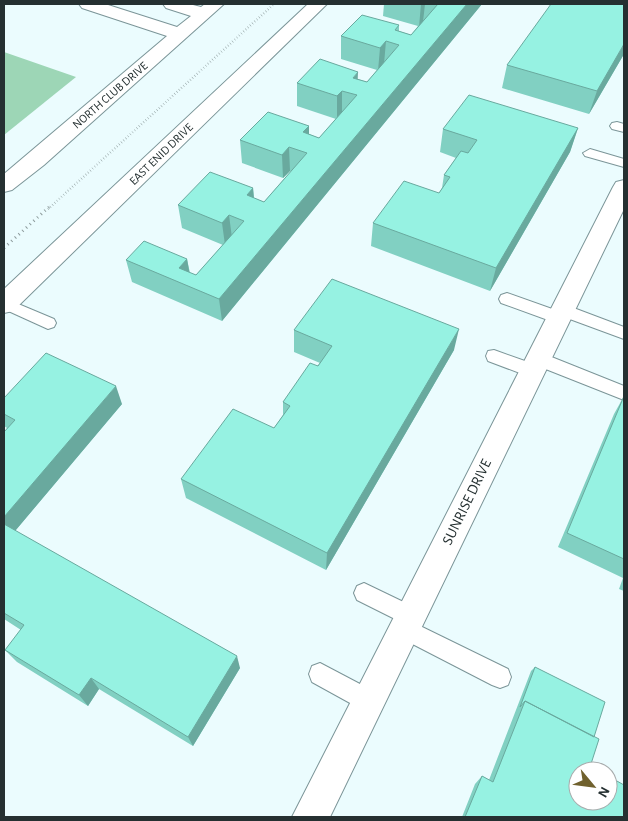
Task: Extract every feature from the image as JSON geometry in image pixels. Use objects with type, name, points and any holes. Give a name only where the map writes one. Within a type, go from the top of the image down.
[{"type":"street","points":[[88,4],[180,34]]},
{"type":"street","points":[[172,4],[210,9]]},
{"type":"street","name":"EAST ENID DRIVE","points":[[4,304],[318,4]]},
{"type":"street","name":"NORTH CLUB DRIVE","points":[[4,186],[210,9]]},
{"type":"street","name":"SUNRISE DRIVE","points":[[311,817],[624,187]]},
{"type":"lane","points":[[590,153],[624,163]]},
{"type":"lane","points":[[507,299],[624,333]]},
{"type":"lane","points":[[4,304],[48,323]]},
{"type":"lane","points":[[494,356],[536,365],[624,393]]},
{"type":"lane","points":[[364,593],[408,622],[500,677]]},
{"type":"lane","points":[[320,674],[368,701]]},
{"type":"path","points":[[4,248],[274,4]]},
{"type":"green space","points":[[4,52],[76,77],[4,135]]},
{"type":"building","points":[[438,4],[467,4],[219,299],[126,260],[144,241],[187,259],[179,268],[196,275],[244,221],[229,215],[222,223],[178,205],[210,172],[253,188],[247,195],[264,202],[307,153],[289,147],[282,155],[240,140],[268,112],[309,126],[303,132],[319,138],[357,95],[342,91],[337,96],[297,83],[320,59],[358,72],[353,78],[367,82],[399,45],[386,41],[380,48],[341,36],[362,15],[399,25],[395,30],[411,35]]},
{"type":"building","points":[[551,4],[624,4],[624,44],[597,91],[507,65]]},
{"type":"building","points":[[469,95],[578,128],[496,268],[373,223],[404,181],[439,193],[450,177],[444,175],[461,151],[468,153],[477,140],[443,129]]},
{"type":"building","points":[[332,279],[459,329],[327,553],[181,479],[233,409],[274,428],[290,406],[283,402],[310,363],[318,366],[332,346],[294,330]]},
{"type":"building","points":[[46,353],[116,386],[4,517],[4,432],[15,420],[4,414],[4,398]]},
{"type":"building","points":[[624,396],[624,559],[567,533]]},
{"type":"building","points":[[4,524],[237,656],[188,737],[91,678],[79,695],[5,650],[24,625],[4,613]]},
{"type":"building","points":[[535,667],[605,702],[594,737],[525,701],[520,707]]},
{"type":"building","points":[[525,701],[599,739],[592,761],[568,761],[568,811],[618,811],[618,782],[624,785],[624,817],[465,817],[482,776],[493,782]]}]
